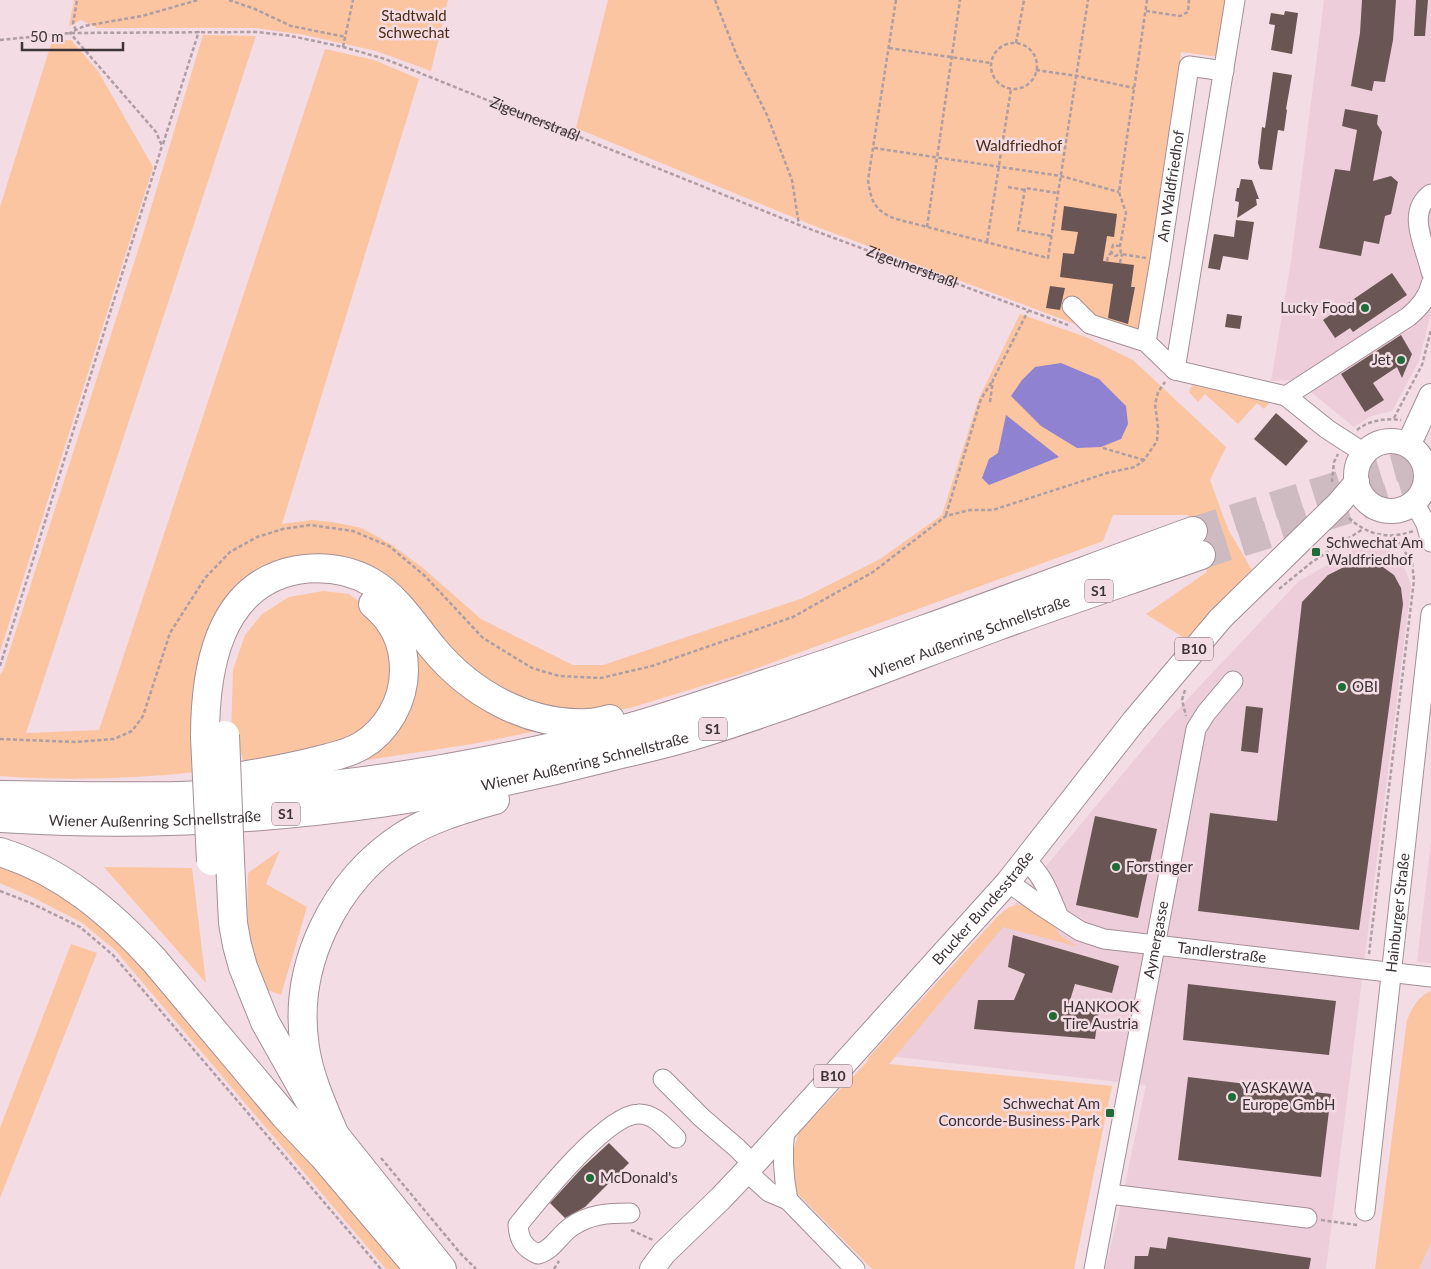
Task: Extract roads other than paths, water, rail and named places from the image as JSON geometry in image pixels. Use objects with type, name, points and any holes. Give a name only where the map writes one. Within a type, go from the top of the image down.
[{"type":"highway","name":"Wiener Außenring Schnellstraße","points":[[0,795],[84,797],[182,796],[292,788],[482,762],[591,738],[659,719],[1197,543],[997,627],[855,680],[700,734],[568,768],[446,793],[368,806],[270,816],[156,822],[56,822],[0,818]]},
{"type":"highway","points":[[419,1269],[268,1065],[244,1018],[232,988],[218,940],[220,861],[215,736],[207,686],[215,649],[228,619],[250,593],[277,576],[308,568],[340,570],[355,574],[383,589],[451,668],[477,689],[505,705],[551,720],[568,722],[588,723],[630,716],[659,719]]},
{"type":"highway","points":[[182,796],[211,781],[279,769],[346,753],[361,746],[382,729],[398,703],[402,688],[404,660],[401,645],[387,617],[375,605],[350,590],[322,584],[308,585],[281,592],[256,611],[236,639],[230,658],[215,736]]},
{"type":"highway","points":[[329,1147],[309,1066],[303,1024],[308,974],[321,933],[336,905],[355,878],[370,862],[404,836],[444,816],[544,785],[568,768]]},
{"type":"highway","points":[[0,852],[42,869],[68,883],[133,936],[285,1116],[329,1147],[442,1269]]},
{"type":"main road","points":[[1407,444],[1431,396]]},
{"type":"main road","points":[[1357,482],[1360,490],[1371,504],[1388,510],[1407,507],[1423,491],[1426,478],[1424,464],[1418,452],[1407,444],[1396,441],[1384,441],[1373,446],[1364,454]]},
{"type":"main road","name":"B10","points":[[1288,552],[1338,504],[1357,482],[1357,467],[1364,454]]},
{"type":"main road","name":"B10","points":[[1288,552],[1360,508],[1371,504]]},
{"type":"main road","name":"Brucker Bundesstraße","points":[[639,1269],[658,1261],[785,1129],[1008,882],[1179,666],[1221,618],[1288,552]]},
{"type":"street","points":[[1175,370],[1235,0]]},
{"type":"street","name":"Am Waldfriedhof","points":[[1146,342],[1189,66],[1224,71]]},
{"type":"street","points":[[1431,194],[1422,204],[1418,223],[1431,272]]},
{"type":"street","points":[[1286,396],[1408,317],[1422,303],[1431,284]]},
{"type":"street","points":[[1072,306],[1090,324],[1146,342],[1175,370],[1286,396],[1327,429],[1364,454]]},
{"type":"street","points":[[1414,502],[1426,524],[1431,542]]},
{"type":"street","name":"Hainburger Straße","points":[[1364,1218],[1428,662],[1431,614]]},
{"type":"street","name":"Aymergasse","points":[[1094,1269],[1196,728],[1206,713],[1234,681]]},
{"type":"street","points":[[1025,860],[1034,866],[1047,888],[1058,916]]},
{"type":"street","name":"Tandlerstraße","points":[[1008,882],[1080,930],[1104,939],[1431,977]]},
{"type":"street","points":[[663,1079],[753,1164],[769,1192],[786,1191]]},
{"type":"street","points":[[630,1221],[594,1216],[570,1227],[551,1247],[538,1254],[530,1250],[519,1237],[518,1225],[530,1210],[584,1150],[625,1117],[638,1114],[652,1116],[676,1138]]},
{"type":"street","points":[[785,1129],[782,1153],[786,1191],[855,1269]]},
{"type":"street","points":[[1109,1194],[1307,1218]]},
{"type":"tunnel","points":[[1193,531],[1431,458]]},
{"type":"tunnel","points":[[1201,555],[1431,484]]},
{"type":"place","name":"Lucky Food","points":[[1365,308]]},
{"type":"place","name":"Jet","points":[[1401,360]]},
{"type":"place","name":"Schwechat Am Waldfriedhof","points":[[1316,552]]},
{"type":"place","name":"OBI","points":[[1342,687]]},
{"type":"place","name":"Forstinger","points":[[1116,867]]},
{"type":"place","name":"HANKOOK Tire Austria","points":[[1053,1016]]},
{"type":"place","name":"YASKAWA Europe GmbH","points":[[1232,1097]]},
{"type":"place","name":"Schwechat Am Concorde-Business-Park","points":[[1110,1113]]},
{"type":"place","name":"McDonald's","points":[[590,1178]]},
{"type":"park label","name":"Stadtwald Schwechat","points":[[414,24]]},
{"type":"park label","name":"Waldfriedhof","points":[[1019,146]]}]
